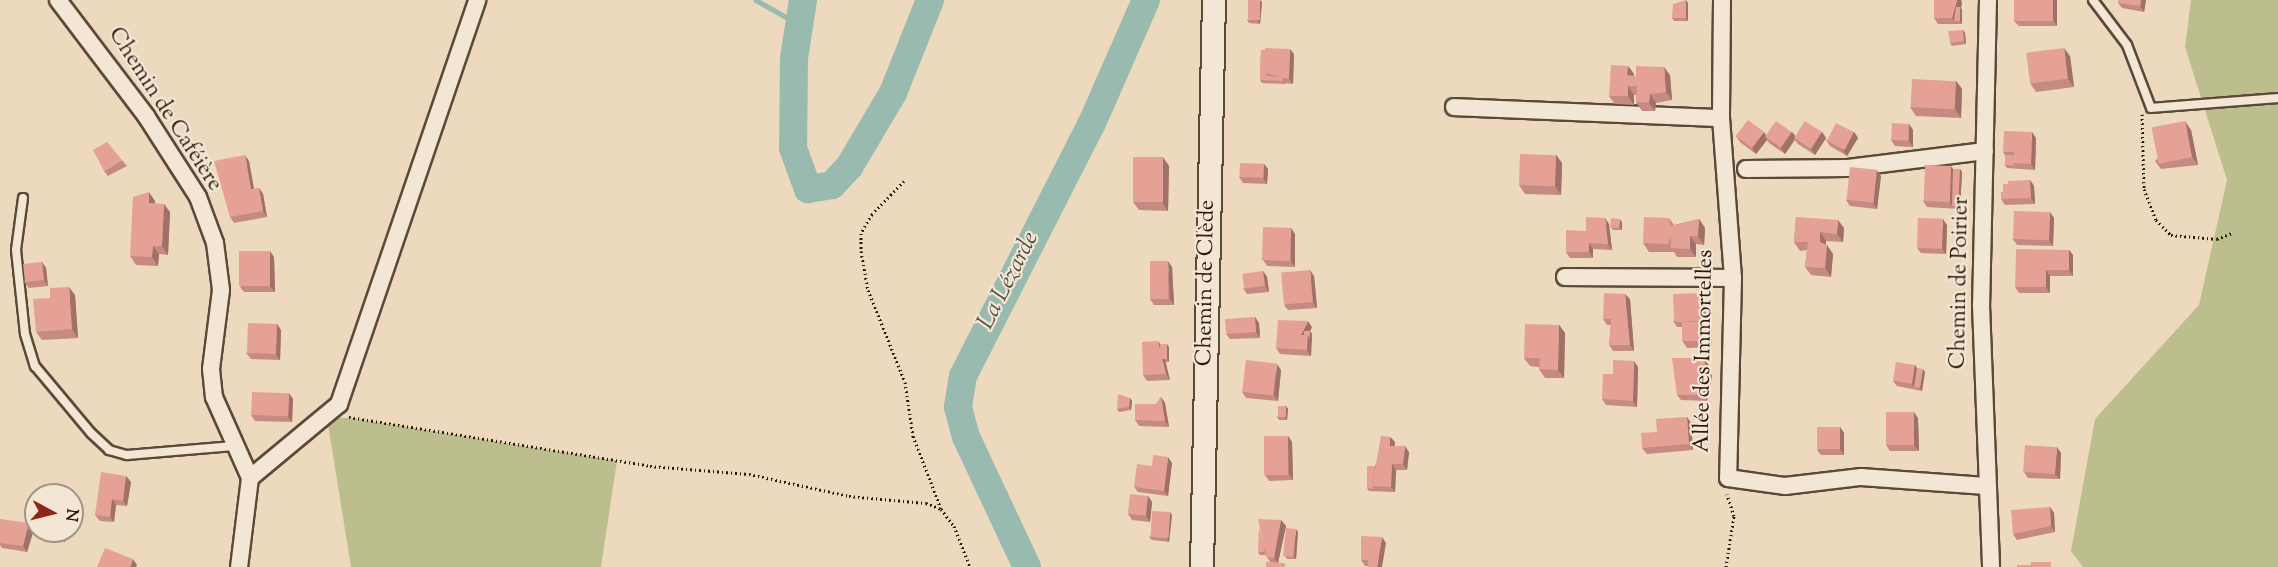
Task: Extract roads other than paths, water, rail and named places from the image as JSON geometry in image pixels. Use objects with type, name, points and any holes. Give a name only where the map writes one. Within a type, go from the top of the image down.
[{"type":"main road","name":"Chemin de Clède","points":[[1202,567],[1214,0]]},
{"type":"street","name":"Chemin de Caféière","points":[[58,0],[94,41],[198,197],[215,243],[220,290],[211,369],[214,397],[250,478]]},
{"type":"street","points":[[239,567],[250,478],[327,418],[353,370],[477,0]]},
{"type":"street","name":"Allée des Immortelles","points":[[1722,0],[1721,118],[1732,278],[1728,478],[1785,486],[1861,477],[1986,486]]},
{"type":"street","name":"Chemin de Poirier","points":[[1988,0],[1981,316],[1991,567]]},
{"type":"street","points":[[1454,107],[1721,118]]},
{"type":"street","points":[[1746,169],[1848,168],[1985,151]]},
{"type":"street","points":[[1565,277],[1732,278]]},
{"type":"lane","points":[[2093,0],[2127,45],[2151,108],[2278,98]]},
{"type":"lane","points":[[23,198],[16,250],[25,334],[35,366],[91,433],[109,450],[127,455],[234,446]]},
{"type":"waterway","points":[[756,0],[797,23]]},
{"type":"waterway","name":"La Lézarde","points":[[803,0],[794,58],[793,148],[808,189],[832,185],[849,167],[893,93],[930,0]]},
{"type":"waterway","name":"La Lézarde","points":[[1027,567],[966,437],[958,407],[963,376],[1092,123],[1146,0]]}]
